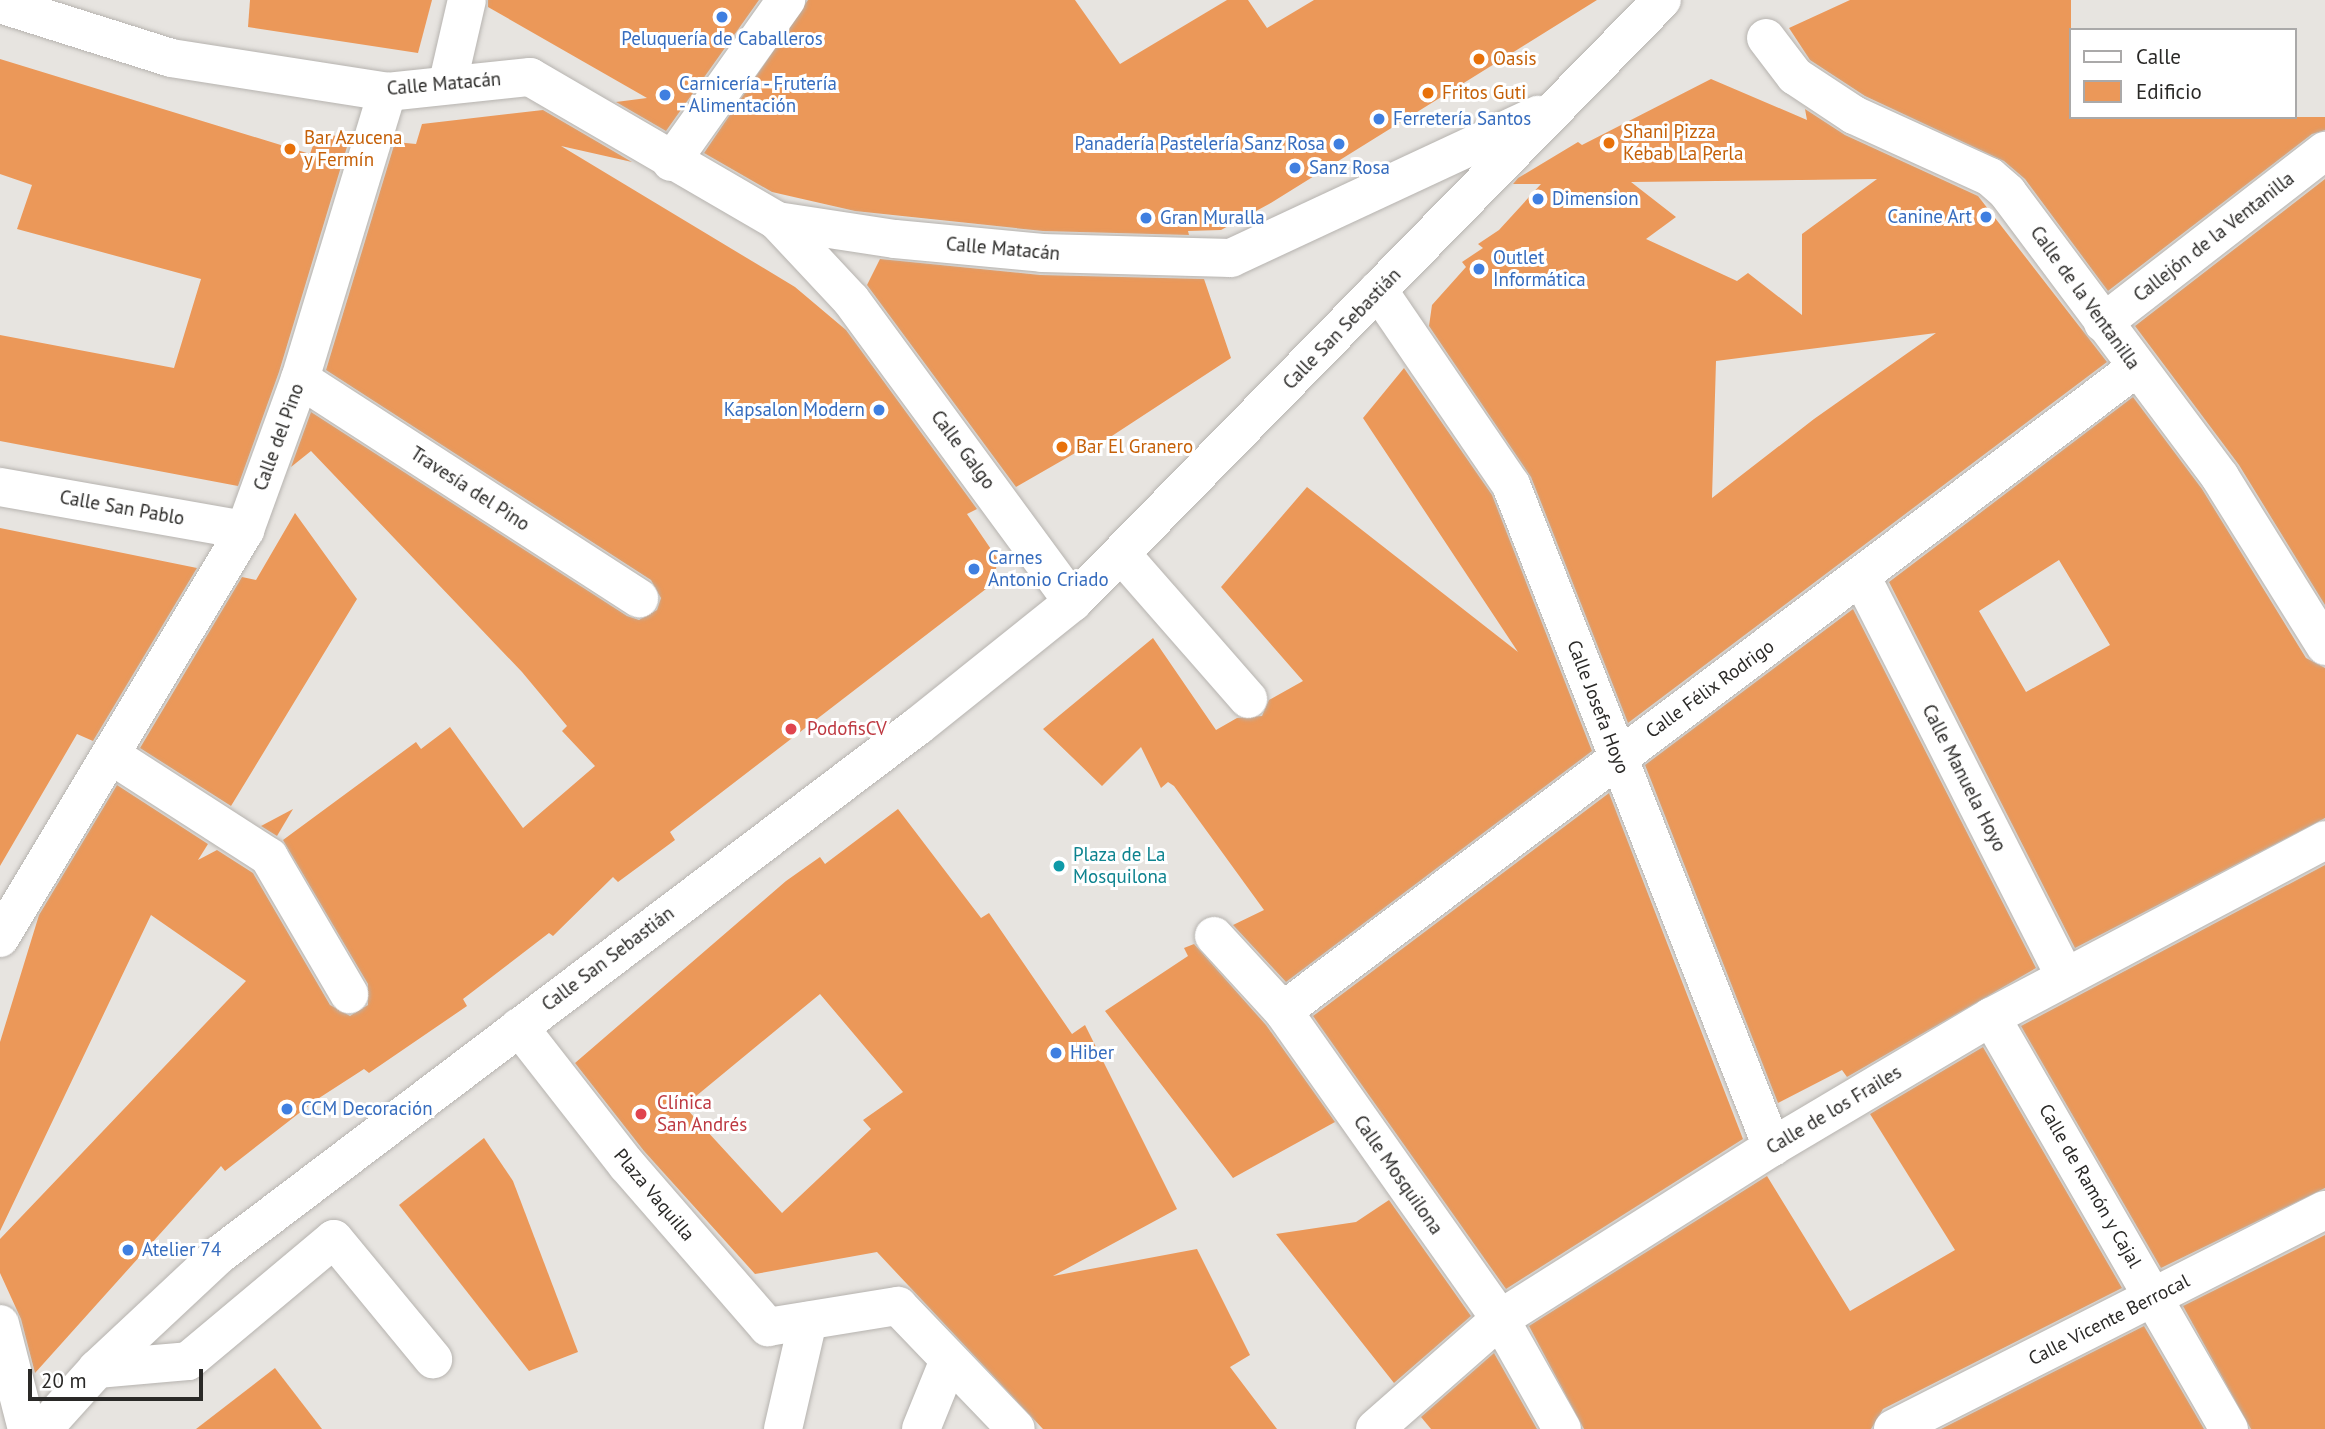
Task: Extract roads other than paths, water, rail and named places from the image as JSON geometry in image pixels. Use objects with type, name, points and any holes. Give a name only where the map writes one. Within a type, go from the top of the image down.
[{"type":"street","points":[[448,82],[467,0]]},
{"type":"street","points":[[671,162],[786,0]]},
{"type":"street","name":"Calle San Sebastián","points":[[43,1429],[97,1369],[220,1254],[1073,603],[1123,556],[1662,0]]},
{"type":"street","name":"Calle Matacán","points":[[0,4],[171,58],[387,92],[448,82],[530,77],[671,162],[777,221],[851,300]]},
{"type":"street","name":"Calle de la Ventanilla","points":[[1766,38],[1795,76],[1854,115],[1990,177],[2007,192],[2220,477],[2325,646]]},
{"type":"street","name":"Calle del Pino","points":[[0,938],[244,530],[300,379],[387,92]]},
{"type":"street","name":"Calle San Sebastián","points":[[1231,258],[1562,103]]},
{"type":"street","name":"Callejón de la Ventanilla","points":[[2103,323],[2325,151]]},
{"type":"street","name":"Calle Matacán","points":[[777,221],[895,239],[1042,253],[1231,258]]},
{"type":"street","name":"Calle Josefa Hoyo","points":[[1378,290],[1511,485],[1772,1147]]},
{"type":"street","name":"Calle Galgo","points":[[851,300],[1073,603]]},
{"type":"street","name":"Calle Félix Rodrigo","points":[[1283,1011],[1618,755],[1863,580],[2137,368]]},
{"type":"street","name":"Travesía del Pino","points":[[300,379],[639,598]]},
{"type":"street","name":"Calle San Pablo","points":[[0,487],[244,530]]},
{"type":"street","points":[[1123,556],[1248,699]]},
{"type":"street","name":"Calle Manuela Hoyo","points":[[1863,580],[2065,976]]},
{"type":"street","points":[[111,755],[269,857],[349,994]]},
{"type":"street","name":"Calle de los Frailes","points":[[1376,1429],[1500,1319],[1772,1147],[1991,1017],[2325,840]]},
{"type":"street","name":"Calle Mosquilona","points":[[1214,936],[1283,1011],[1500,1319],[1562,1429]]},
{"type":"street","name":"Calle de Ramón y Cajal","points":[[1991,1017],[2229,1429]]},
{"type":"street","name":"Plaza Vaquilla","points":[[519,1027],[627,1165],[768,1327],[898,1306],[1016,1429]]},
{"type":"street","name":"Calle Vicente Berrocal","points":[[1893,1429],[2325,1210]]},
{"type":"street","points":[[97,1369],[188,1361],[334,1239],[433,1359]]},
{"type":"street","points":[[783,1429],[808,1321]]},
{"type":"street","points":[[0,1324],[27,1429]]},
{"type":"street","points":[[921,1429],[949,1360]]},
{"type":"place","name":"Peluquería de Caballeros","points":[[722,17]]},
{"type":"place","name":"Oasis","points":[[1479,59]]},
{"type":"place","name":"Fritos Guti","points":[[1428,93]]},
{"type":"place","name":"Carnicería - Frutería - Alimentación","points":[[665,95]]},
{"type":"place","name":"Ferretería Santos","points":[[1379,119]]},
{"type":"place","name":"Shani Pizza Kebab La Perla","points":[[1609,143]]},
{"type":"place","name":"Panadería Pastelería Sanz Rosa","points":[[1339,144]]},
{"type":"place","name":"Bar Azucena y Fermín","points":[[290,149]]},
{"type":"place","name":"Sanz Rosa","points":[[1295,168]]},
{"type":"place","name":"Dimension","points":[[1538,199]]},
{"type":"place","name":"Canine Art","points":[[1986,217]]},
{"type":"place","name":"Gran Muralla","points":[[1146,218]]},
{"type":"place","name":"Outlet Informática","points":[[1479,269]]},
{"type":"place","name":"Kapsalon Modern","points":[[879,410]]},
{"type":"place","name":"Bar El Granero","points":[[1062,447]]},
{"type":"place","name":"Carnes Antonio Criado","points":[[974,569]]},
{"type":"place","name":"PodofisCV","points":[[791,729]]},
{"type":"place","name":"Plaza de La Mosquilona","points":[[1059,866]]},
{"type":"place","name":"Hiber","points":[[1056,1053]]},
{"type":"place","name":"CCM Decoración","points":[[287,1109]]},
{"type":"place","name":"Clínica San Andrés","points":[[641,1114]]},
{"type":"place","name":"Atelier 74","points":[[128,1250]]}]
